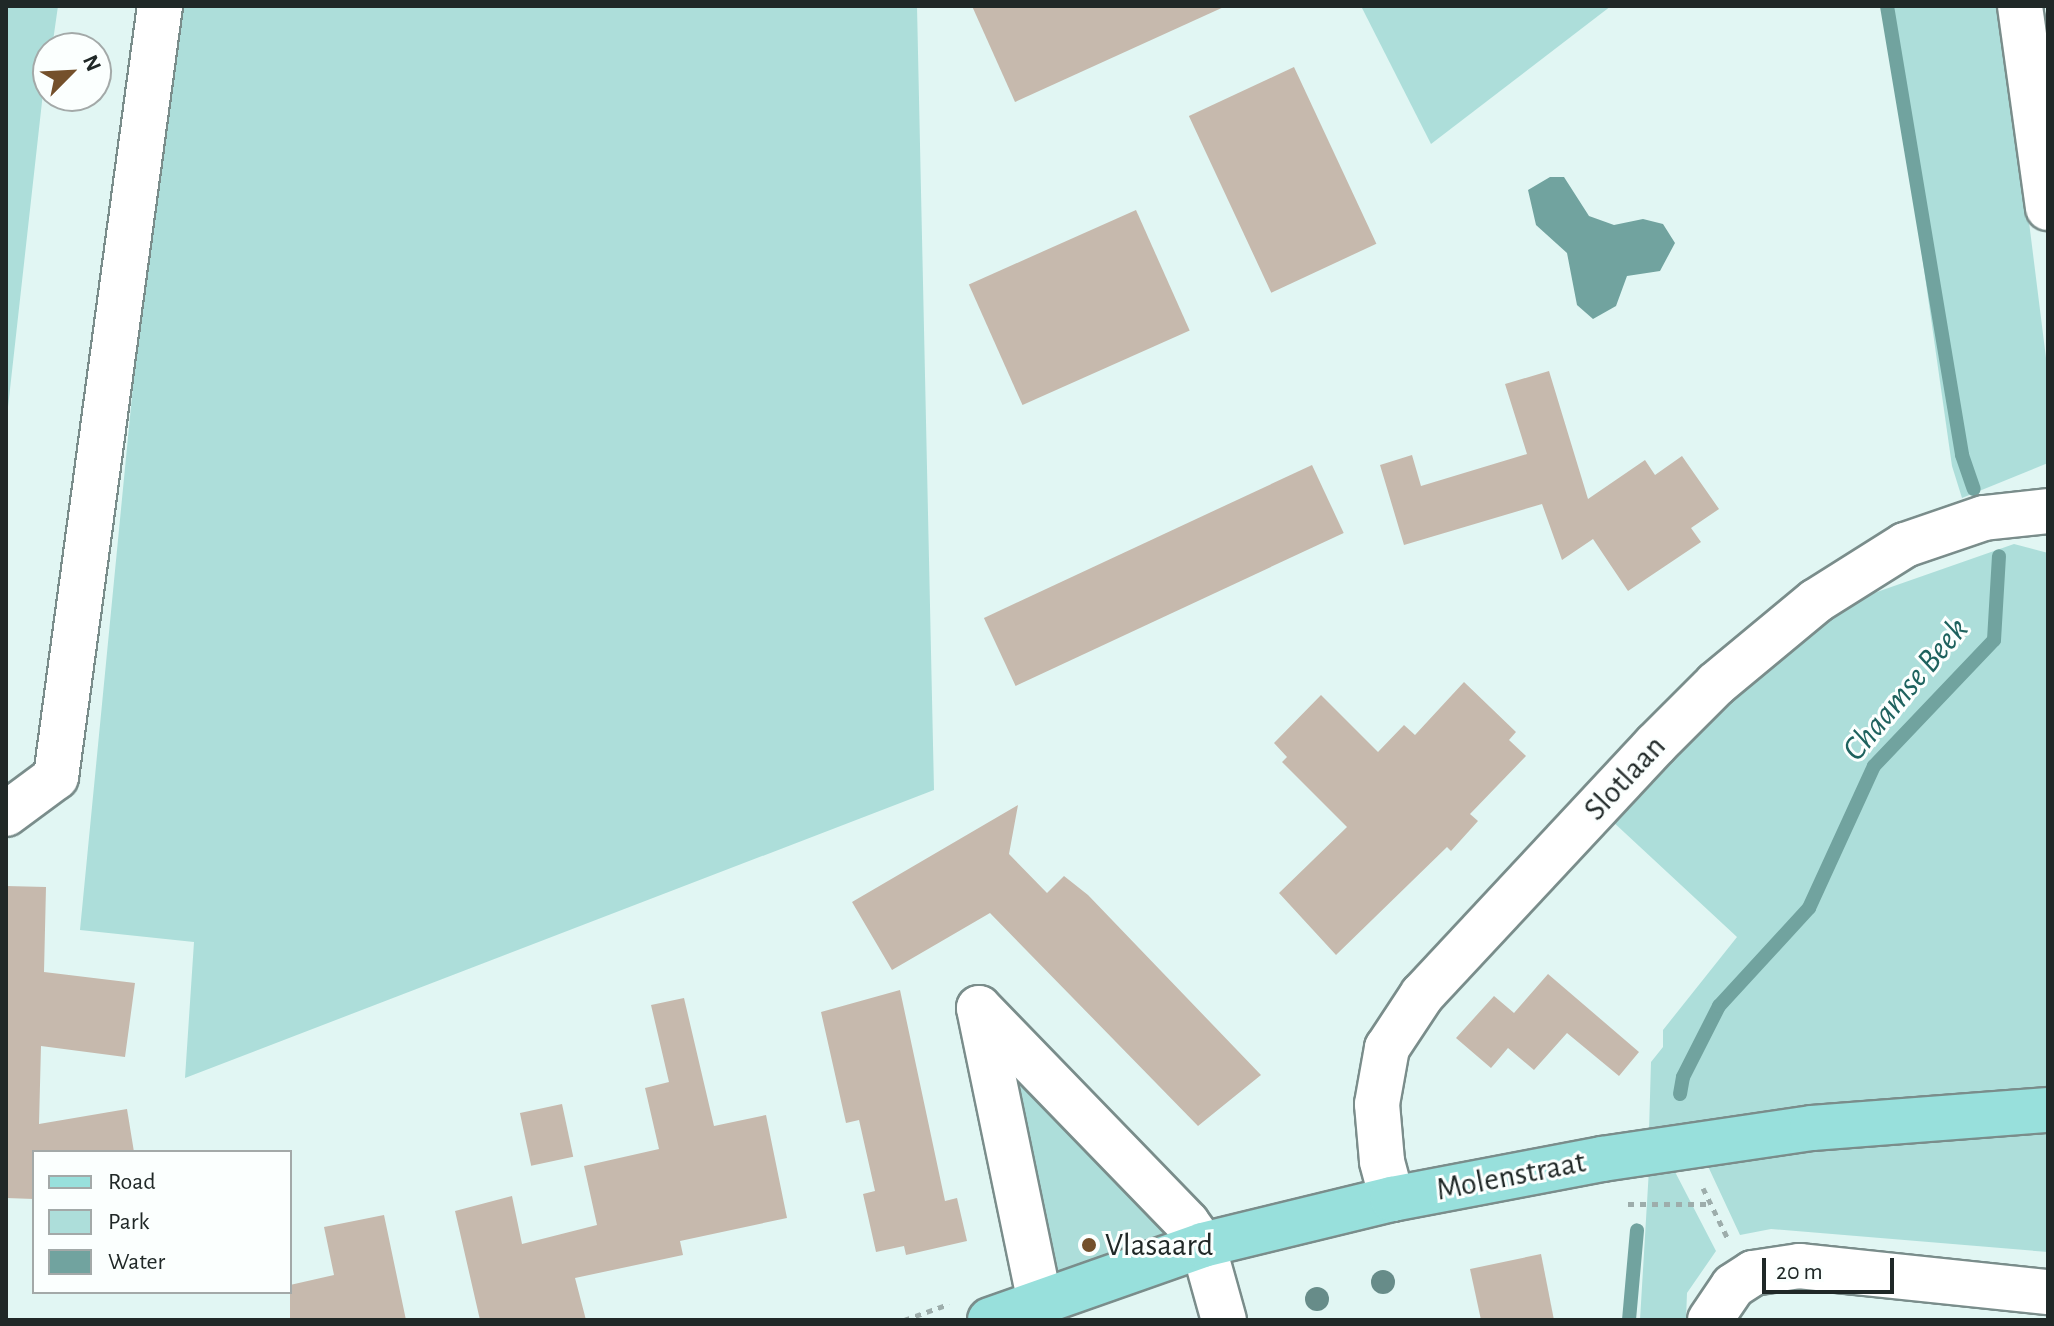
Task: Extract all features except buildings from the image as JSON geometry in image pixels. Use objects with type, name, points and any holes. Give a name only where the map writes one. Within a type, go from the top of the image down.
[{"type":"main road","name":"Molenstraat","points":[[990,1320],[1203,1245],[1392,1199],[1602,1159],[1812,1128],[2048,1110]]},
{"type":"street","points":[[6,814],[56,777],[160,6]]},
{"type":"street","points":[[2020,6],[2042,125],[2048,208]]},
{"type":"street","name":"Slotlaan","points":[[1392,1199],[1382,1161],[1377,1104],[1387,1048],[1422,995],[1655,745],[1816,601],[1905,545],[1984,518],[2048,511]]},
{"type":"street","points":[[1040,1303],[979,1008],[1203,1245],[1224,1320]]},
{"type":"street","points":[[1722,1303],[1753,1273],[1799,1266],[2048,1292]]},
{"type":"green space","points":[[6,6],[58,6],[54,32],[32,32],[32,112],[41,112],[6,425]]},
{"type":"green space","points":[[170,6],[917,6],[934,790],[185,1078],[194,942],[80,930]]},
{"type":"green space","points":[[1361,6],[1611,6],[1431,144]]},
{"type":"green space","points":[[1892,6],[2002,6],[2048,374],[2048,463],[1962,498],[1952,466],[1920,241]]},
{"type":"green space","points":[[2014,544],[2048,553],[2048,1092],[1649,1131],[1651,1062],[1663,1047],[1663,1030],[1737,937],[1611,820],[1735,685],[1812,622],[1874,593]]},
{"type":"green space","points":[[1004,1057],[1179,1240],[1055,1280]]},
{"type":"green space","points":[[2048,1130],[2048,1252],[1771,1229],[1740,1235],[1706,1162]]},
{"type":"green space","points":[[1672,1166],[1716,1251],[1687,1293],[1686,1320],[1640,1320],[1649,1169]]},
{"type":"water","points":[[1550,177],[1564,177],[1589,216],[1614,225],[1643,219],[1663,224],[1675,243],[1660,271],[1627,276],[1616,306],[1593,319],[1577,305],[1567,253],[1536,225],[1528,190]]},
{"type":"waterway","name":"Chaamse Beek","points":[[1887,6],[1962,455],[1974,489]]},
{"type":"waterway","name":"Chaamse Beek","points":[[1680,1094],[1683,1077],[1719,1006],[1809,908],[1874,766],[1994,640],[1999,556]]},
{"type":"waterway","name":"Chaamse Beek","points":[[1629,1320],[1637,1230]]},
{"type":"place","name":"Vlasaard","points":[[1089,1245]]}]
